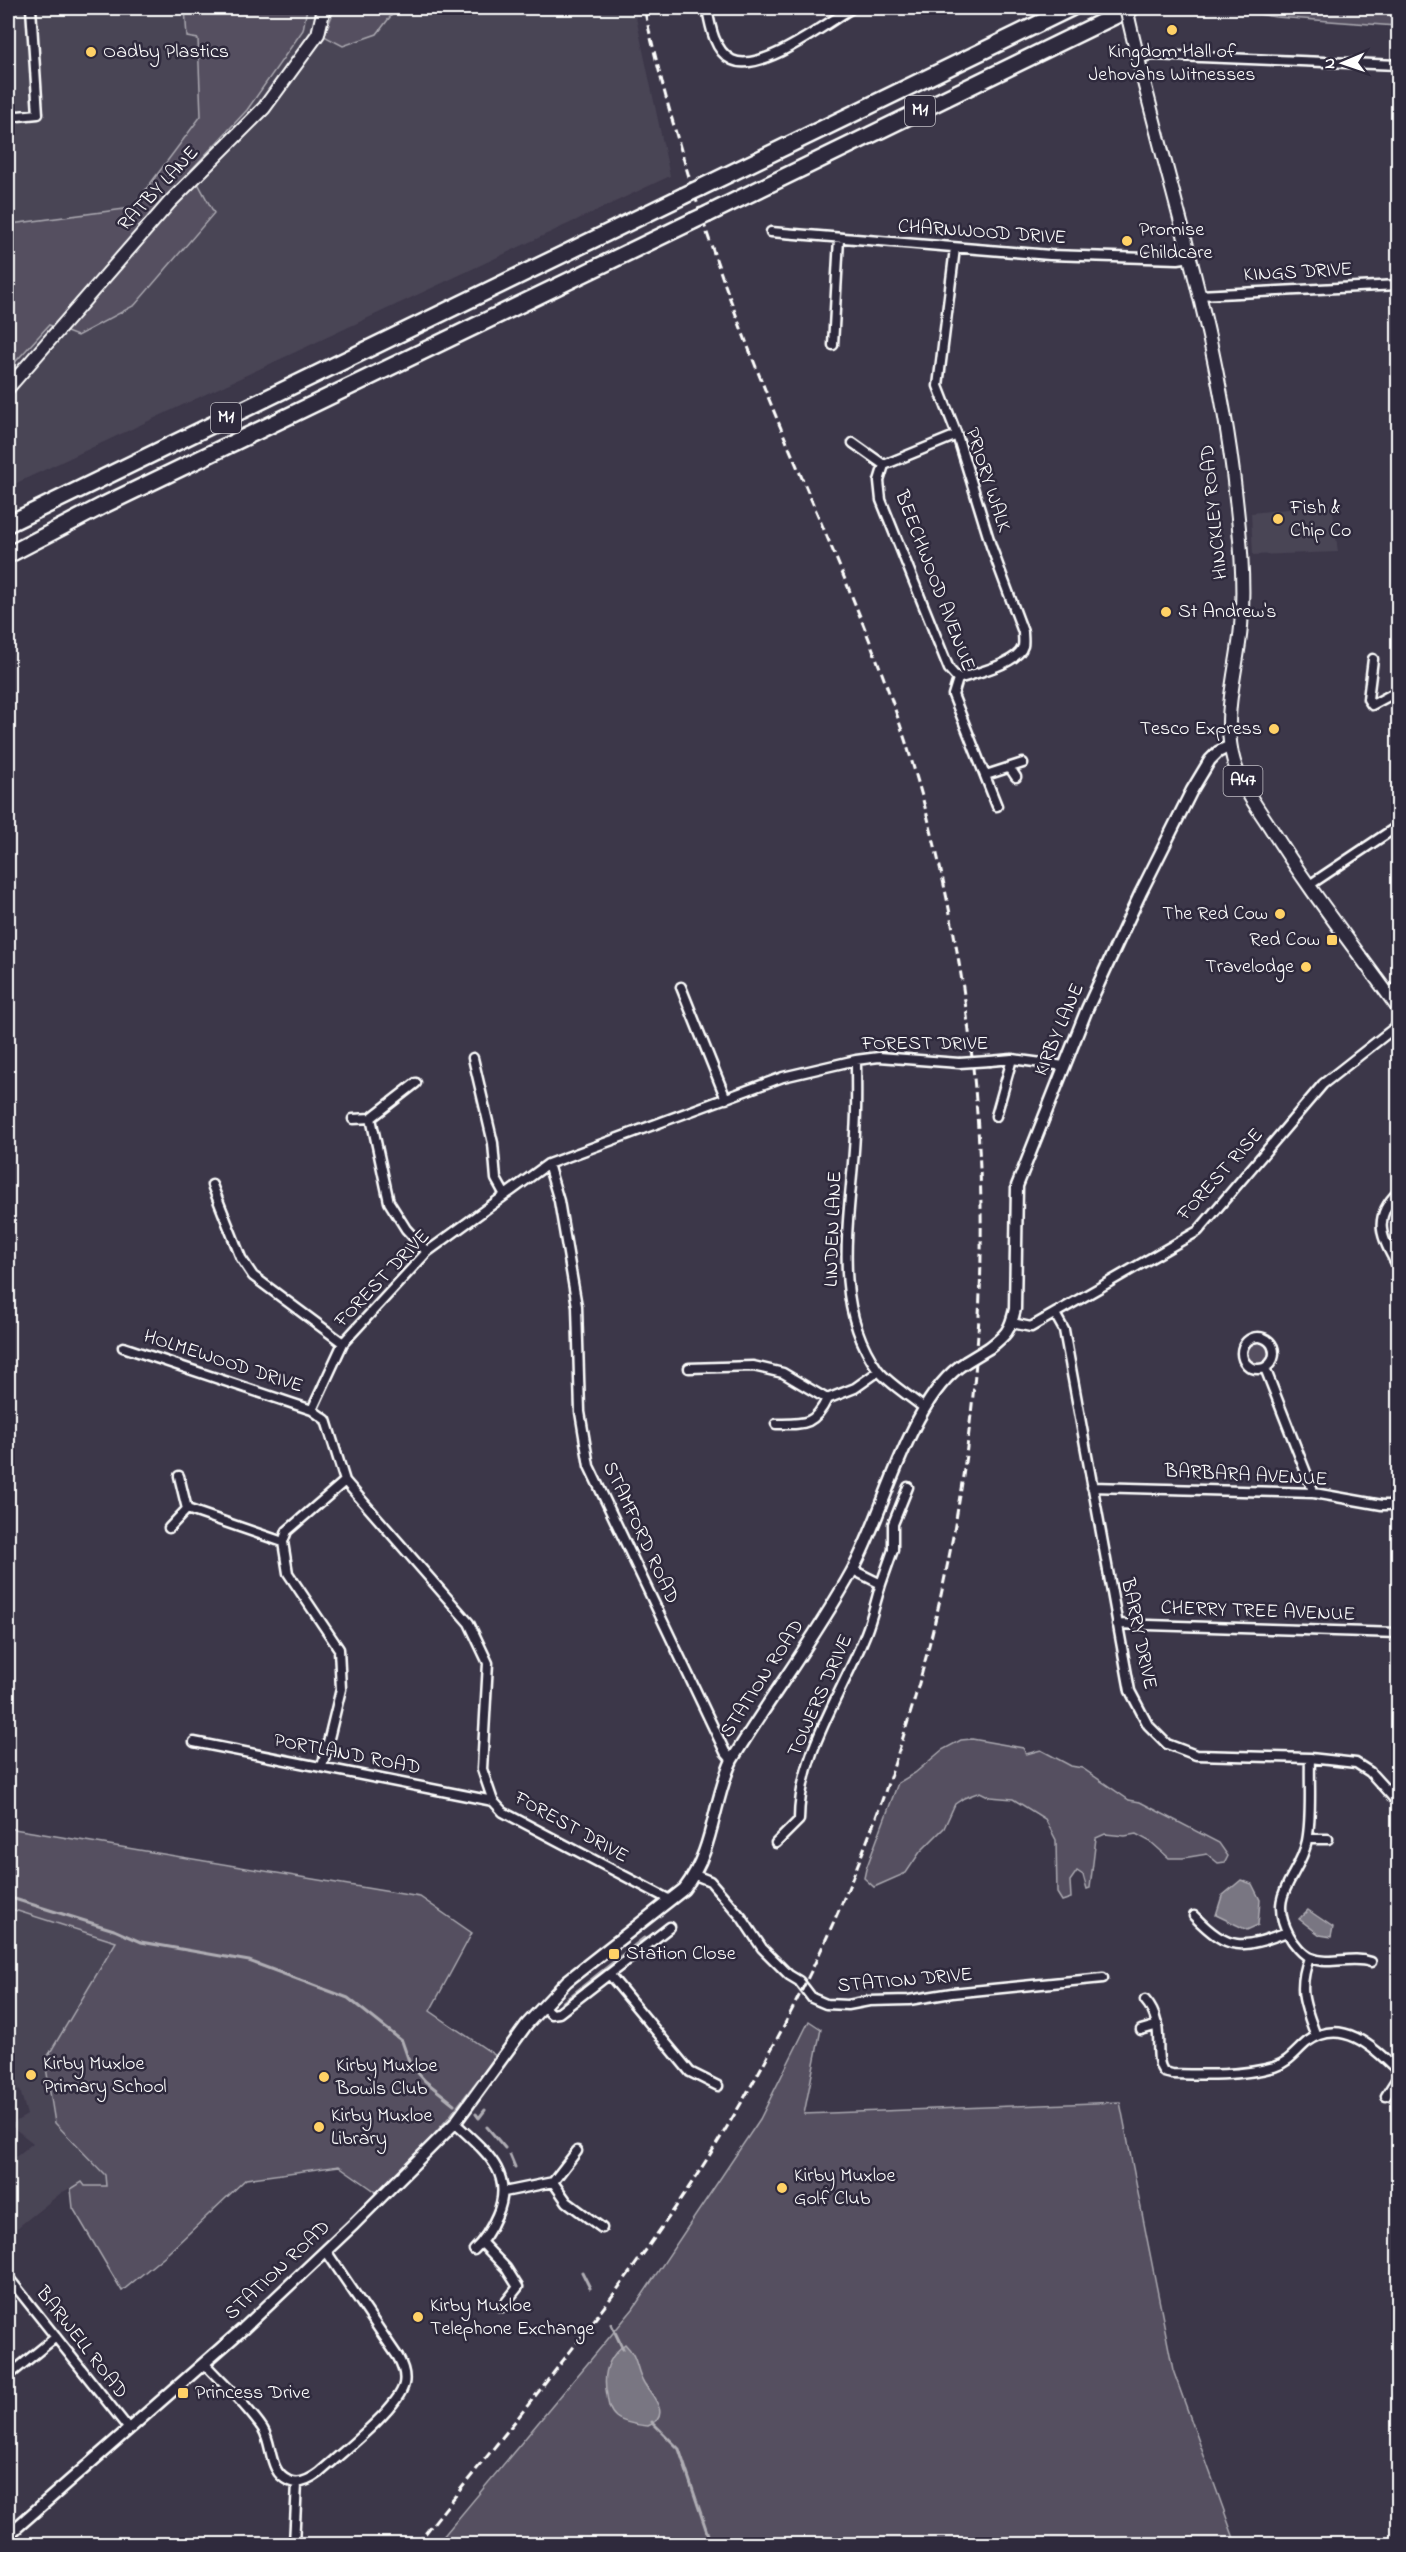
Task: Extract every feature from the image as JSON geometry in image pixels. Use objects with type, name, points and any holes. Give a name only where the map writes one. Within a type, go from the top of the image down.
[{"type":"highway","name":"M1","points":[[8,524],[1071,8]]},
{"type":"highway","name":"M1","points":[[8,555],[104,505],[1131,8]]},
{"type":"main road","name":"RATBY LANE","points":[[8,388],[170,202],[264,108],[318,34],[324,8]]},
{"type":"main road","name":"HINCKLEY ROAD","points":[[1126,8],[1199,295],[1223,408],[1232,465],[1241,550],[1241,618],[1229,712],[1230,746],[1244,783],[1308,886],[1393,989],[1398,1008]]},
{"type":"street","points":[[8,117],[38,114],[31,8]]},
{"type":"street","points":[[706,8],[712,35],[724,54],[733,61],[747,63],[767,59],[852,8]]},
{"type":"street","points":[[1136,53],[1398,65]]},
{"type":"street","name":"CHARNWOOD DRIVE","points":[[771,232],[1050,255],[1178,259],[1190,257]]},
{"type":"street","points":[[833,345],[839,239]]},
{"type":"street","name":"PRIORY WALK","points":[[955,248],[938,386],[957,435],[991,546],[1023,632],[1023,645],[1019,654],[1009,661],[958,679]]},
{"type":"street","name":"KINGS DRIVE","points":[[1199,295],[1398,285]]},
{"type":"street","points":[[853,443],[884,465],[957,435]]},
{"type":"street","name":"BEECHWOOD AVENUE","points":[[884,465],[879,481],[881,500],[949,669],[958,679],[953,695],[997,806]]},
{"type":"street","points":[[1373,659],[1368,699],[1372,705],[1398,691]]},
{"type":"street","name":"KIRBY LANE","points":[[1012,1323],[1015,1310],[1017,1186],[1064,1066],[1141,892],[1192,790],[1210,760],[1218,752],[1230,746]]},
{"type":"street","points":[[986,775],[1023,763]]},
{"type":"street","points":[[1010,768],[1016,777]]},
{"type":"street","points":[[1308,886],[1398,826]]},
{"type":"street","points":[[681,987],[726,1099]]},
{"type":"street","name":"FOREST RISE","points":[[1012,1323],[1031,1327],[1198,1231],[1323,1084],[1398,1025]]},
{"type":"street","name":"FOREST DRIVE","points":[[670,1900],[503,1812],[493,1801],[482,1769],[488,1663],[469,1623],[345,1481],[326,1420],[312,1410],[344,1343],[427,1252],[548,1164],[783,1077],[856,1060],[879,1057],[959,1063],[1012,1059],[1064,1066]]},
{"type":"street","points":[[473,1058],[493,1143],[496,1179],[505,1195]]},
{"type":"street","points":[[996,1116],[1012,1059]]},
{"type":"street","name":"LINDEN LANE","points":[[856,1060],[855,1134],[846,1251],[848,1295],[860,1333],[879,1371],[924,1408]]},
{"type":"street","points":[[353,1119],[372,1118],[416,1083]]},
{"type":"street","points":[[372,1118],[389,1202],[406,1229],[427,1252]]},
{"type":"street","name":"STAMFORD ROAD","points":[[548,1164],[559,1201],[577,1306],[580,1412],[589,1466],[725,1752],[732,1760]]},
{"type":"street","points":[[212,1185],[241,1258],[253,1276],[344,1343]]},
{"type":"street","points":[[1398,1192],[1383,1211],[1381,1226],[1384,1242],[1398,1267]]},
{"type":"street","name":"BARRY DRIVE","points":[[1055,1314],[1064,1330],[1130,1691],[1148,1725],[1167,1744],[1196,1755],[1310,1758],[1356,1763],[1370,1772],[1398,1803]]},
{"type":"street","name":"STATION ROAD","points":[[8,2535],[204,2363],[326,2251],[455,2123],[527,2024],[567,1981],[684,1889],[695,1875],[707,1849],[726,1772],[853,1570],[924,1408],[948,1375],[1007,1334],[1012,1323]]},
{"type":"street","name":"HOLMEWOOD DRIVE","points":[[123,1347],[312,1410]]},
{"type":"street","points":[[689,1368],[753,1366],[773,1370],[783,1373],[827,1399]]},
{"type":"street","points":[[1265,1368],[1314,1493]]},
{"type":"street","points":[[776,1424],[805,1424],[819,1415],[827,1399],[855,1388],[879,1371]]},
{"type":"street","points":[[179,1476],[187,1509]]},
{"type":"street","points":[[322,1767],[341,1689],[339,1649],[288,1573],[283,1542],[287,1531],[345,1481]]},
{"type":"street","name":"TOWERS DRIVE","points":[[776,1844],[799,1820],[805,1773],[866,1632],[893,1550],[892,1524],[908,1487]]},
{"type":"street","name":"BARBARA AVENUE","points":[[1092,1487],[1314,1493],[1382,1505],[1398,1505]]},
{"type":"street","points":[[187,1509],[283,1542]]},
{"type":"street","points":[[169,1528],[187,1509]]},
{"type":"street","points":[[853,1570],[881,1584]]},
{"type":"street","name":"CHERRY TREE AVENUE","points":[[1117,1624],[1398,1633]]},
{"type":"street","name":"PORTLAND ROAD","points":[[194,1742],[493,1801]]},
{"type":"street","points":[[1310,1758],[1308,1839],[1304,1856],[1283,1890],[1280,1905],[1287,1932],[1292,1941],[1309,1958],[1362,1959],[1371,1962]]},
{"type":"street","points":[[1308,1839],[1328,1839]]},
{"type":"street","name":"STATION DRIVE","points":[[695,1875],[710,1881],[742,1918],[762,1948],[789,1975],[799,1981],[812,1998],[826,2004],[848,2005],[869,2001],[909,2000],[952,1993],[1103,1978]]},
{"type":"street","points":[[1194,1916],[1214,1936],[1247,1945],[1287,1932]]},
{"type":"street","points":[[543,2006],[551,2014],[559,2013],[670,1927]]},
{"type":"street","points":[[1309,1958],[1304,1972],[1302,1991],[1316,2036]]},
{"type":"street","points":[[609,1974],[690,2072],[718,2086]]},
{"type":"street","points":[[1145,2000],[1155,2014],[1158,2025],[1159,2063],[1164,2072],[1229,2074],[1272,2067],[1290,2059],[1316,2036],[1338,2033],[1357,2036],[1370,2044],[1398,2071]]},
{"type":"street","points":[[1141,2030],[1158,2025]]},
{"type":"street","points":[[1386,2096],[1398,2077]]},
{"type":"street","points":[[455,2123],[490,2156],[501,2174],[504,2192],[501,2207],[482,2242],[474,2250]]},
{"type":"street","points":[[504,2192],[553,2182],[577,2151]]},
{"type":"street","points":[[553,2182],[567,2202],[602,2228]]},
{"type":"street","points":[[482,2242],[506,2268],[518,2287],[502,2307]]},
{"type":"street","points":[[204,2363],[262,2429],[279,2473],[288,2481],[297,2483],[310,2480],[386,2412],[401,2394],[404,2373],[398,2357],[326,2251]]},
{"type":"street","name":"BARWELL ROAD","points":[[8,2277],[129,2429]]},
{"type":"street","points":[[8,2376],[56,2337]]},
{"type":"street","points":[[294,2544],[297,2483]]},
{"type":"shaded area","points":[[8,8],[634,8],[670,176],[8,487]]},
{"type":"shaded area","points":[[185,8],[307,8],[303,30],[247,110],[191,170],[214,213],[135,305],[77,336],[49,325],[8,370],[8,231],[11,224],[132,208],[201,116],[198,39],[187,37]]},
{"type":"shaded area","points":[[335,8],[397,8],[377,34],[343,46],[324,36]]},
{"type":"shaded area","points":[[1246,8],[1398,8],[1398,32],[1396,26],[1276,17],[1239,11]]},
{"type":"shaded area","points":[[1332,504],[1338,552],[1253,555],[1251,513]]},
{"type":"shaded area","points":[[1258,1341],[1267,1344],[1270,1353],[1267,1362],[1258,1365],[1249,1362],[1246,1353],[1249,1344]]},
{"type":"shaded area","points":[[972,1739],[1023,1748],[1026,1754],[1041,1750],[1071,1766],[1082,1768],[1129,1800],[1140,1802],[1219,1843],[1228,1856],[1225,1862],[1218,1863],[1207,1854],[1169,1858],[1151,1842],[1136,1834],[1125,1836],[1105,1834],[1096,1838],[1090,1888],[1087,1889],[1083,1875],[1077,1871],[1070,1881],[1071,1898],[1062,1901],[1057,1893],[1056,1840],[1045,1819],[1013,1799],[990,1797],[980,1792],[955,1804],[944,1828],[920,1852],[906,1873],[874,1887],[864,1878],[866,1869],[898,1783],[915,1773],[942,1750],[961,1740]]},
{"type":"shaded area","points":[[8,1828],[420,1897],[472,1933],[430,2011],[496,2056],[449,2117],[382,2196],[339,2166],[246,2179],[168,2253],[122,2291],[73,2208],[71,2189],[82,2182],[85,2186],[106,2186],[105,2175],[55,2123],[45,2061],[116,1942],[8,1908]]},
{"type":"shaded area","points":[[1241,1880],[1252,1884],[1260,1900],[1258,1925],[1247,1930],[1216,1915],[1222,1896]]},
{"type":"shaded area","name":"Kirby Muxloe Primary School","points":[[8,1908],[116,1942],[45,2061],[55,2123],[105,2175],[106,2186],[85,2186],[81,2182],[61,2193],[8,2235],[8,2163],[33,2143],[10,2125],[27,2115],[20,2090],[18,2091],[8,2036]]},
{"type":"shaded area","points":[[1308,1910],[1333,1927],[1331,1937],[1320,1935],[1299,1919]]},
{"type":"shaded area","name":"Kirby Muxloe Golf Club","points":[[809,2021],[821,2029],[804,2114],[1120,2102],[1173,2370],[1236,2544],[437,2544],[633,2309],[760,2119]]},
{"type":"shaded area","points":[[625,2344],[633,2354],[641,2378],[660,2411],[655,2422],[648,2426],[619,2419],[608,2404],[606,2373],[614,2354]]},
{"type":"waterway","points":[[8,1897],[114,1930],[141,1942],[249,1961],[348,1998],[402,2041],[410,2064],[425,2081],[454,2104]]},
{"type":"waterway","points":[[562,2003],[644,1938]]},
{"type":"waterway","points":[[476,2114],[479,2118],[485,2110]]},
{"type":"waterway","points":[[487,2127],[505,2148]]},
{"type":"waterway","points":[[510,2155],[515,2167]]},
{"type":"waterway","points":[[582,2272],[590,2288]]},
{"type":"waterway","points":[[611,2324],[623,2349]]},
{"type":"waterway","points":[[652,2422],[679,2449],[711,2544]]},
{"type":"railway","points":[[417,2544],[571,2350],[645,2251],[714,2148],[802,1990],[873,1826],[926,1655],[962,1481],[980,1304],[978,1126],[956,948],[915,772],[870,641],[759,375],[720,272],[671,115],[644,8]]},
{"type":"place","name":"Kingdom Hall of Jehovahs Witnesses","points":[[1172,30]]},
{"type":"place","name":"Oadby Plastics","points":[[91,52]]},
{"type":"place","name":"Promise Childcare","points":[[1127,241]]},
{"type":"place","name":"Fish & Chip Co","points":[[1278,519]]},
{"type":"place","name":"St Andrew's","points":[[1166,612]]},
{"type":"place","name":"Tesco Express","points":[[1274,729]]},
{"type":"place","name":"The Red Cow","points":[[1280,914]]},
{"type":"place","name":"Red Cow","points":[[1332,940]]},
{"type":"place","name":"Travelodge","points":[[1306,967]]},
{"type":"place","name":"Station Close","points":[[614,1954]]},
{"type":"place","name":"Kirby Muxloe Primary School","points":[[31,2075]]},
{"type":"place","name":"Kirby Muxloe Bowls Club","points":[[324,2077]]},
{"type":"place","name":"Kirby Muxloe Library","points":[[319,2127]]},
{"type":"place","name":"Kirby Muxloe Golf Club","points":[[782,2188]]},
{"type":"place","name":"Kirby Muxloe Telephone Exchange","points":[[418,2317]]},
{"type":"place","name":"Princess Drive","points":[[183,2393]]}]
